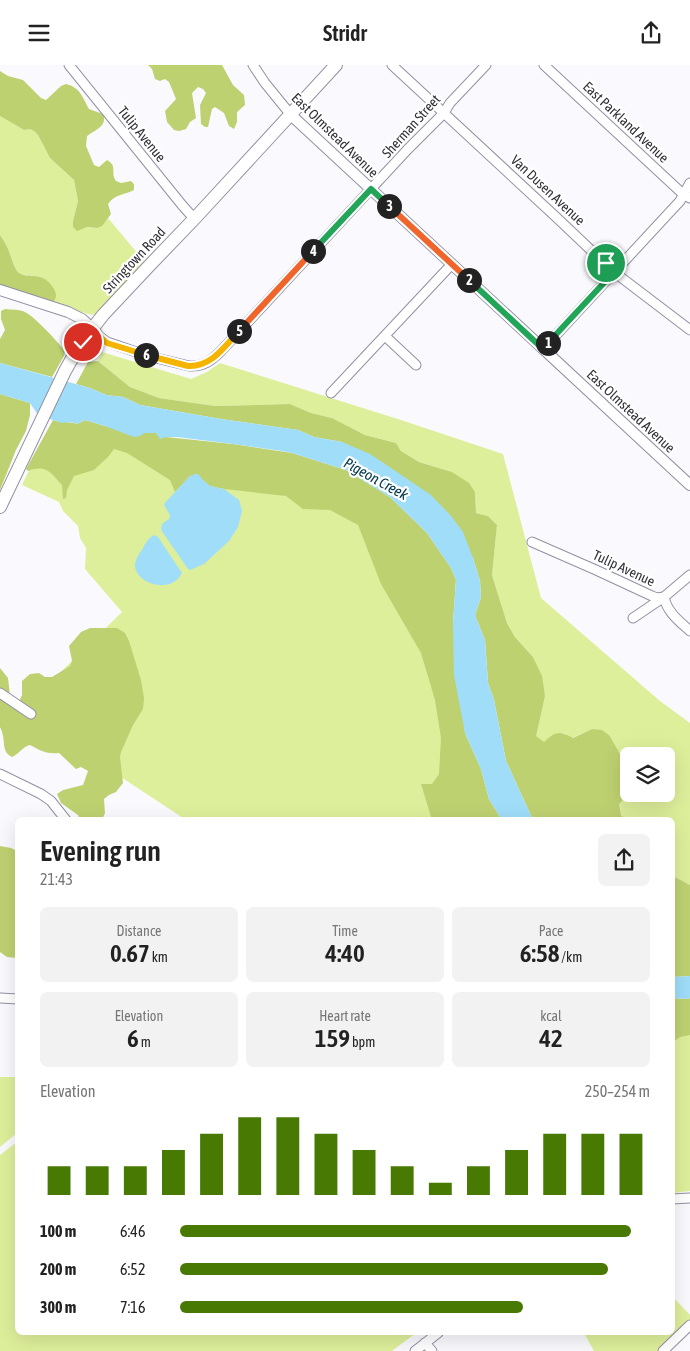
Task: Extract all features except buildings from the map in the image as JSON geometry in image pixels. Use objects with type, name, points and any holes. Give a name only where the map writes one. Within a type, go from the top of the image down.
[{"type":"main road","name":"Stringtown Road","points":[[0,507],[61,379],[92,329],[149,265],[196,217],[336,65]]},
{"type":"street","name":"Tulip Avenue","points":[[69,65],[182,205],[196,217]]},
{"type":"street","name":"East Olmstead Avenue","points":[[253,65],[264,83],[291,115],[690,485]]},
{"type":"street","name":"Van Dusen Avenue","points":[[392,65],[614,272],[690,330]]},
{"type":"street","name":"Sherman Street","points":[[92,329],[107,343],[181,365],[194,367],[205,364],[221,351],[444,113],[450,103],[486,65]]},
{"type":"street","name":"East Parkland Avenue","points":[[544,65],[687,197]]},
{"type":"street","points":[[543,349],[680,201],[687,197],[690,183]]},
{"type":"street","points":[[331,393],[452,264]]},
{"type":"street","points":[[0,290],[68,312],[82,319],[92,329]]},
{"type":"street","points":[[385,336],[416,365]]},
{"type":"street","name":"Tulip Avenue","points":[[532,542],[652,596],[664,597],[668,608],[690,631]]},
{"type":"street","points":[[633,618],[664,597],[690,575]]},
{"type":"street","points":[[0,693],[30,714]]},
{"type":"street","points":[[0,774],[41,794],[51,801],[64,817]]},
{"type":"street","points":[[0,998],[15,999]]},
{"type":"street","points":[[675,1199],[690,1197]]},
{"type":"street","points":[[664,1351],[690,1325]]},
{"type":"street","points":[[415,1351],[435,1335]]},
{"type":"street","points":[[425,1343],[432,1351]]},
{"type":"green space","points":[[148,65],[222,65],[233,85],[244,95],[245,105],[237,112],[237,122],[234,129],[229,126],[224,113],[215,107],[212,109],[208,127],[201,124],[200,105],[206,93],[198,87],[192,93],[196,118],[190,122],[186,129],[174,130],[167,122],[165,111],[176,99],[169,82],[165,79],[160,81],[155,79],[152,69]]},
{"type":"green space","points":[[0,71],[8,76],[23,80],[41,98],[46,100],[61,86],[71,85],[80,93],[89,109],[103,114],[104,122],[97,130],[87,136],[86,146],[94,165],[99,167],[107,160],[113,167],[116,181],[121,183],[131,181],[134,184],[134,190],[117,196],[108,204],[111,214],[102,226],[97,228],[87,227],[77,231],[73,227],[78,201],[74,180],[50,158],[34,131],[30,129],[24,130],[0,116]]},
{"type":"green space","points":[[0,116],[24,130],[30,129],[34,131],[50,158],[74,180],[78,201],[73,221],[92,228],[100,226],[108,218],[144,261],[95,315],[52,303],[41,277],[20,274],[16,270],[0,235]]},
{"type":"green space","points":[[0,235],[20,274],[44,279],[54,289],[56,298],[52,303],[0,285]]},
{"type":"green space","points":[[5,309],[25,312],[46,330],[65,351],[52,377],[0,363],[0,339],[5,330],[1,319],[1,311]]},
{"type":"green space","points":[[102,352],[191,379],[207,372],[220,363],[503,454],[541,598],[660,701],[690,723],[690,885],[675,877],[675,817],[623,817],[619,804],[621,802],[675,802],[675,747],[620,747],[620,754],[610,736],[592,729],[572,738],[564,733],[544,742],[535,736],[545,696],[533,657],[515,637],[507,623],[492,575],[497,525],[488,516],[476,513],[475,492],[452,472],[419,462],[401,451],[396,443],[365,435],[332,418],[311,413],[290,404],[215,406],[159,398],[130,387],[98,361]]},
{"type":"green space","points":[[98,361],[130,387],[159,398],[215,406],[290,404],[311,413],[332,418],[365,435],[396,443],[401,451],[419,462],[452,472],[469,483],[475,492],[476,513],[488,516],[497,525],[492,575],[507,623],[515,637],[533,657],[542,676],[545,696],[536,736],[544,742],[557,733],[573,738],[592,729],[602,730],[610,736],[620,754],[621,802],[619,804],[623,817],[532,817],[506,761],[494,700],[488,683],[485,640],[476,618],[481,597],[480,581],[473,558],[342,442],[314,437],[298,430],[140,405],[123,397],[106,395],[76,384],[88,362]]},
{"type":"green space","points":[[0,394],[30,403],[30,415],[26,431],[0,490]]},
{"type":"green space","points":[[53,420],[77,424],[85,420],[105,426],[144,433],[156,433],[166,437],[292,453],[346,470],[390,497],[427,533],[451,568],[456,580],[453,622],[465,733],[481,769],[489,799],[500,817],[431,817],[421,784],[432,784],[439,774],[441,738],[435,700],[421,653],[381,584],[358,525],[330,510],[303,509],[286,496],[224,489],[210,486],[203,480],[190,476],[175,492],[170,480],[127,453],[114,449],[94,470],[74,476],[67,490],[66,498],[63,499],[62,485],[51,473],[44,469],[28,471],[26,469]]},
{"type":"green space","points":[[52,423],[355,506],[431,656],[463,817],[181,817],[21,711],[122,612],[85,569],[86,548],[80,538],[78,526],[63,511],[59,502],[22,485]]},
{"type":"green space","points":[[90,628],[117,628],[125,633],[141,680],[144,698],[143,709],[133,725],[121,752],[123,783],[116,792],[104,799],[105,813],[103,817],[79,817],[61,803],[57,794],[63,790],[83,785],[88,771],[81,767],[76,769],[59,753],[44,752],[30,745],[12,757],[8,755],[0,727],[0,668],[8,678],[11,704],[18,704],[22,695],[22,681],[30,674],[39,673],[45,677],[52,677],[70,666],[72,661],[69,646],[81,632]]},
{"type":"green space","points":[[0,846],[15,850],[15,958],[7,957],[0,952]]},
{"type":"green space","points":[[675,877],[690,885],[690,976],[675,977]]},
{"type":"green space","points":[[675,998],[690,998],[690,1035],[680,1037],[675,1041]]},
{"type":"green space","points":[[690,1011],[690,1191],[675,1193],[675,1014]]},
{"type":"green space","points":[[0,1077],[15,1077],[15,1135],[0,1147]]},
{"type":"green space","points":[[15,1144],[15,1335],[413,1335],[392,1351],[0,1351],[0,1155]]},
{"type":"green space","points":[[675,1299],[690,1315],[690,1320],[675,1335]]},
{"type":"green space","points":[[585,1335],[675,1335],[658,1351],[594,1351]]},
{"type":"water","name":"Pigeon Creek","points":[[0,363],[90,388],[106,395],[123,397],[140,405],[298,430],[314,437],[342,442],[370,454],[431,495],[463,532],[473,558],[480,581],[481,597],[476,618],[485,640],[488,683],[494,700],[506,761],[532,817],[500,817],[489,799],[481,769],[465,733],[454,675],[453,622],[456,580],[451,568],[427,533],[390,497],[346,470],[292,453],[177,437],[160,439],[156,433],[144,433],[134,437],[85,420],[77,424],[71,422],[62,423],[38,415],[30,403],[0,394]]},
{"type":"water","points":[[198,474],[210,486],[224,489],[239,500],[242,511],[238,527],[229,541],[204,564],[190,570],[161,530],[162,524],[169,519],[170,515],[164,504],[190,476]]},
{"type":"water","points":[[154,535],[158,537],[182,573],[177,580],[170,584],[154,584],[141,577],[136,571],[135,564],[137,558],[147,541]]},
{"type":"water","points":[[690,976],[690,998],[675,998],[675,977]]},
{"type":"route","points":[[83,342],[92,329],[107,343],[148,356],[194,367],[205,364],[221,351],[371,189],[543,349],[614,272],[606,263]]}]
